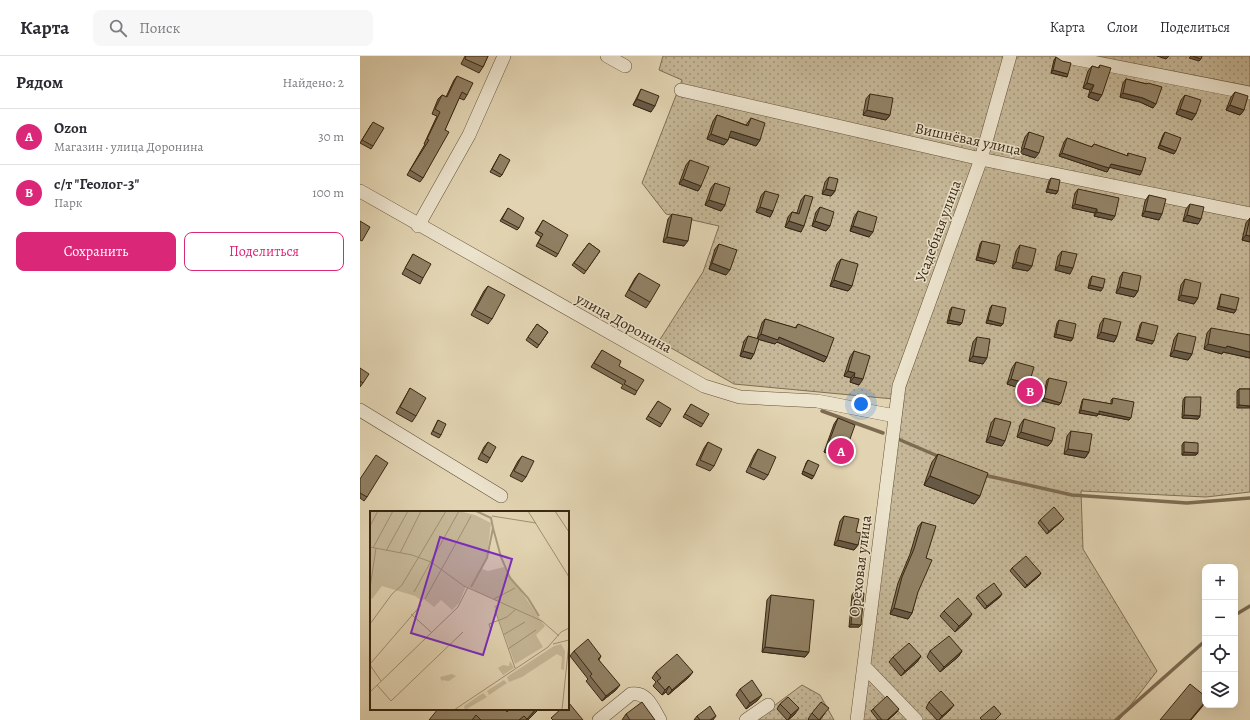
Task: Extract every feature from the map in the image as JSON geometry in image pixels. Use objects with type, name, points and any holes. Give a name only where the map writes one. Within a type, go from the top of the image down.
[{"type":"street","points":[[418,226],[470,135],[504,56]]},
{"type":"street","points":[[607,56],[626,66]]},
{"type":"street","name":"Усадебная улица","points":[[895,416],[899,386],[981,159],[1010,56]]},
{"type":"street","points":[[1062,56],[1250,93]]},
{"type":"street","name":"Вишнёвая улица","points":[[681,90],[981,159],[1250,214]]},
{"type":"street","name":"улица Доронина","points":[[360,191],[418,226],[704,386],[740,397],[818,401],[895,416]]},
{"type":"street","points":[[360,410],[501,496]]},
{"type":"street","name":"Ореховая улица","points":[[857,720],[895,416]]},
{"type":"street","points":[[864,666],[916,720]]},
{"type":"street","points":[[599,720],[631,694],[636,693],[646,698],[660,720]]},
{"type":"street","points":[[746,720],[768,705]]},
{"type":"shaded area","points":[[663,56],[1250,56],[1250,492],[1206,497],[1081,491],[1083,549],[1157,671],[1119,720],[852,720],[904,400],[734,384],[659,341],[703,272],[719,226],[666,214],[642,183],[682,80],[659,70]]},
{"type":"shaded area","points":[[802,685],[820,695],[834,720],[755,720]]},
{"type":"building","points":[[466,56],[488,56],[483,67],[465,59]]},
{"type":"building","points":[[1193,56],[1202,56],[1201,59]]},
{"type":"building","points":[[1056,57],[1062,61],[1071,63],[1068,74],[1053,70]]},
{"type":"building","points":[[1100,65],[1111,68],[1102,95],[1091,92],[1094,85],[1087,83],[1092,66],[1099,68]]},
{"type":"building","points":[[457,76],[473,83],[467,95],[462,92],[445,130],[449,132],[423,178],[410,170],[429,140],[427,139],[440,112],[435,109],[442,95],[447,97]]},
{"type":"building","points":[[1126,79],[1162,87],[1156,104],[1143,98],[1123,93]]},
{"type":"building","points":[[641,89],[659,96],[655,106],[637,99]]},
{"type":"building","points":[[1235,92],[1248,96],[1244,110],[1230,105]]},
{"type":"building","points":[[870,94],[893,98],[890,115],[867,110]]},
{"type":"building","points":[[1185,95],[1201,100],[1196,114],[1180,109]]},
{"type":"building","points":[[717,115],[748,126],[751,118],[765,123],[760,140],[731,131],[728,140],[711,134]]},
{"type":"building","points":[[373,122],[384,128],[373,146],[362,140]]},
{"type":"building","points":[[1029,132],[1044,137],[1039,153],[1024,148]]},
{"type":"building","points":[[1165,132],[1181,138],[1176,151],[1160,145]]},
{"type":"building","points":[[1067,138],[1092,147],[1094,144],[1128,156],[1128,153],[1146,158],[1142,171],[1111,164],[1109,168],[1062,153]]},
{"type":"building","points":[[500,154],[510,160],[502,175],[492,169]]},
{"type":"building","points":[[690,160],[709,167],[701,186],[683,179]]},
{"type":"building","points":[[829,177],[838,179],[835,191],[826,189]]},
{"type":"building","points":[[1051,178],[1060,180],[1058,191],[1048,189]]},
{"type":"building","points":[[715,183],[730,188],[725,205],[709,200]]},
{"type":"building","points":[[1078,189],[1119,198],[1115,216],[1097,212],[1097,209],[1075,204]]},
{"type":"building","points":[[765,191],[779,195],[773,211],[760,207]]},
{"type":"building","points":[[805,195],[813,197],[804,226],[789,221],[792,212],[799,214]]},
{"type":"building","points":[[1149,195],[1166,199],[1162,214],[1145,211]]},
{"type":"building","points":[[1190,204],[1204,207],[1201,219],[1187,215]]},
{"type":"building","points":[[820,207],[834,212],[830,226],[815,221]]},
{"type":"building","points":[[508,208],[524,218],[519,228],[502,219]]},
{"type":"building","points":[[858,211],[877,217],[873,232],[853,226]]},
{"type":"building","points":[[672,214],[692,218],[688,241],[667,237]]},
{"type":"building","points":[[1250,218],[1250,236],[1246,235]]},
{"type":"building","points":[[543,220],[568,235],[558,254],[538,243],[543,234],[537,231]]},
{"type":"building","points":[[360,221],[370,227],[362,241],[360,240]]},
{"type":"building","points":[[982,241],[1000,245],[996,262],[978,257]]},
{"type":"building","points":[[589,243],[600,251],[586,271],[574,263]]},
{"type":"building","points":[[719,244],[737,250],[730,270],[712,263]]},
{"type":"building","points":[[1020,245],[1036,249],[1032,266],[1016,262]]},
{"type":"building","points":[[1062,251],[1077,254],[1073,268],[1059,265]]},
{"type":"building","points":[[413,254],[431,264],[423,278],[405,268]]},
{"type":"building","points":[[841,259],[858,264],[852,286],[834,280]]},
{"type":"building","points":[[1123,272],[1141,276],[1138,291],[1120,287]]},
{"type":"building","points":[[639,273],[660,285],[650,302],[629,290]]},
{"type":"building","points":[[1092,276],[1105,279],[1103,288],[1090,285]]},
{"type":"building","points":[[1185,279],[1201,283],[1198,298],[1181,295]]},
{"type":"building","points":[[488,286],[505,295],[492,319],[475,310]]},
{"type":"building","points":[[1221,294],[1239,298],[1236,310],[1219,306]]},
{"type":"building","points":[[992,305],[1006,308],[1003,324],[988,320]]},
{"type":"building","points":[[952,307],[965,310],[962,323],[949,320]]},
{"type":"building","points":[[1104,318],[1121,322],[1117,336],[1101,332]]},
{"type":"building","points":[[765,319],[796,328],[798,324],[834,338],[827,357],[779,337],[778,340],[761,334]]},
{"type":"building","points":[[1059,320],[1076,324],[1073,338],[1056,334]]},
{"type":"building","points":[[1142,322],[1158,326],[1154,341],[1138,337]]},
{"type":"building","points":[[537,324],[548,332],[539,345],[528,337]]},
{"type":"building","points":[[1211,328],[1250,335],[1250,352],[1227,346],[1226,348],[1208,344]]},
{"type":"building","points":[[1178,333],[1196,337],[1192,354],[1174,350]]},
{"type":"building","points":[[748,336],[759,339],[754,354],[743,351]]},
{"type":"building","points":[[977,337],[990,339],[987,358],[973,356]]},
{"type":"building","points":[[602,350],[621,361],[619,366],[644,380],[637,391],[624,384],[626,381],[594,363]]},
{"type":"building","points":[[854,351],[870,356],[863,379],[854,377],[855,373],[848,371]]},
{"type":"building","points":[[1016,362],[1034,367],[1029,384],[1011,379]]},
{"type":"building","points":[[360,368],[369,374],[363,383],[360,381]]},
{"type":"building","points":[[1049,378],[1067,382],[1061,403],[1044,398]]},
{"type":"building","points":[[410,388],[426,398],[416,416],[400,407]]},
{"type":"building","points":[[1239,389],[1250,389],[1250,406],[1239,405]]},
{"type":"building","points":[[1185,397],[1201,397],[1200,416],[1184,415]]},
{"type":"building","points":[[1113,398],[1134,402],[1131,418],[1099,411],[1099,414],[1081,410],[1083,399],[1112,404]]},
{"type":"building","points":[[658,401],[671,409],[662,424],[648,416]]},
{"type":"building","points":[[691,404],[709,414],[703,424],[685,414]]},
{"type":"building","points":[[838,418],[855,425],[845,453],[827,447]]},
{"type":"building","points":[[995,418],[1011,422],[1005,441],[990,436]]},
{"type":"building","points":[[1024,419],[1055,428],[1052,441],[1021,432]]},
{"type":"building","points":[[438,420],[446,424],[441,435],[433,431]]},
{"type":"building","points":[[1071,431],[1092,434],[1089,452],[1068,449]]},
{"type":"building","points":[[488,442],[496,447],[490,458],[482,453]]},
{"type":"building","points":[[708,442],[722,449],[714,466],[700,460]]},
{"type":"building","points":[[1184,442],[1198,443],[1198,453],[1184,452]]},
{"type":"building","points":[[758,449],[776,457],[768,475],[750,467]]},
{"type":"building","points":[[938,454],[988,473],[980,496],[930,476]]},
{"type":"building","points":[[376,455],[388,463],[367,497],[360,493],[360,479]]},
{"type":"building","points":[[522,456],[534,461],[526,477],[514,471]]},
{"type":"building","points":[[808,460],[819,465],[814,476],[803,471]]},
{"type":"building","points":[[1054,507],[1064,519],[1049,531],[1040,520]]},
{"type":"building","points":[[844,516],[859,519],[856,532],[861,533],[858,545],[838,540]]},
{"type":"building","points":[[922,522],[936,526],[926,558],[932,560],[918,592],[912,613],[894,608],[902,577],[914,549]]},
{"type":"building","points":[[1026,556],[1041,573],[1027,585],[1012,568]]},
{"type":"building","points":[[994,583],[1002,594],[987,606],[978,595]]},
{"type":"building","points":[[854,592],[864,593],[861,625],[851,624]]},
{"type":"building","points":[[771,595],[814,600],[809,652],[765,647]]},
{"type":"building","points":[[958,598],[972,614],[959,626],[944,611]]},
{"type":"building","points":[[949,636],[962,651],[944,667],[930,651]]},
{"type":"building","points":[[588,639],[601,656],[598,659],[620,685],[606,696],[590,676],[592,674],[574,651]]},
{"type":"building","points":[[909,643],[921,656],[905,671],[893,657]]},
{"type":"building","points":[[677,654],[693,672],[672,690],[669,686],[665,690],[657,681],[661,678],[656,672]]},
{"type":"building","points":[[752,680],[762,695],[750,703],[740,689]]},
{"type":"building","points":[[1190,684],[1202,694],[1202,706],[1190,720],[1160,720]]},
{"type":"building","points":[[941,691],[954,705],[942,716],[929,702]]},
{"type":"building","points":[[887,696],[899,709],[887,720],[882,720],[873,709]]},
{"type":"building","points":[[788,697],[799,708],[791,715],[780,704]]},
{"type":"building","points":[[642,702],[655,720],[630,720],[626,714]]},
{"type":"building","points":[[821,702],[829,708],[819,720],[812,713]]},
{"type":"building","points":[[569,703],[583,720],[553,720],[551,718],[560,710],[569,710]]},
{"type":"building","points":[[710,706],[716,716],[710,720],[700,720],[697,716]]},
{"type":"building","points":[[994,706],[1001,714],[995,720],[982,720],[980,718]]},
{"type":"building","points":[[437,710],[506,710],[507,712],[509,710],[535,710],[527,719],[524,716],[519,720],[481,720],[476,715],[472,720],[429,720]]},
{"type":"waterway","points":[[822,411],[883,433]]},
{"type":"waterway","points":[[898,439],[940,457]]},
{"type":"waterway","points":[[984,475],[1072,495],[1187,503],[1250,498]]},
{"type":"waterway","points":[[1238,613],[1250,606]]},
{"type":"waterway","points":[[1116,720],[1202,644]]},
{"type":"place","name":"с/т \"Геолог-3\"","points":[[1030,391]]},
{"type":"place","name":"Ozon","points":[[841,451]]}]
